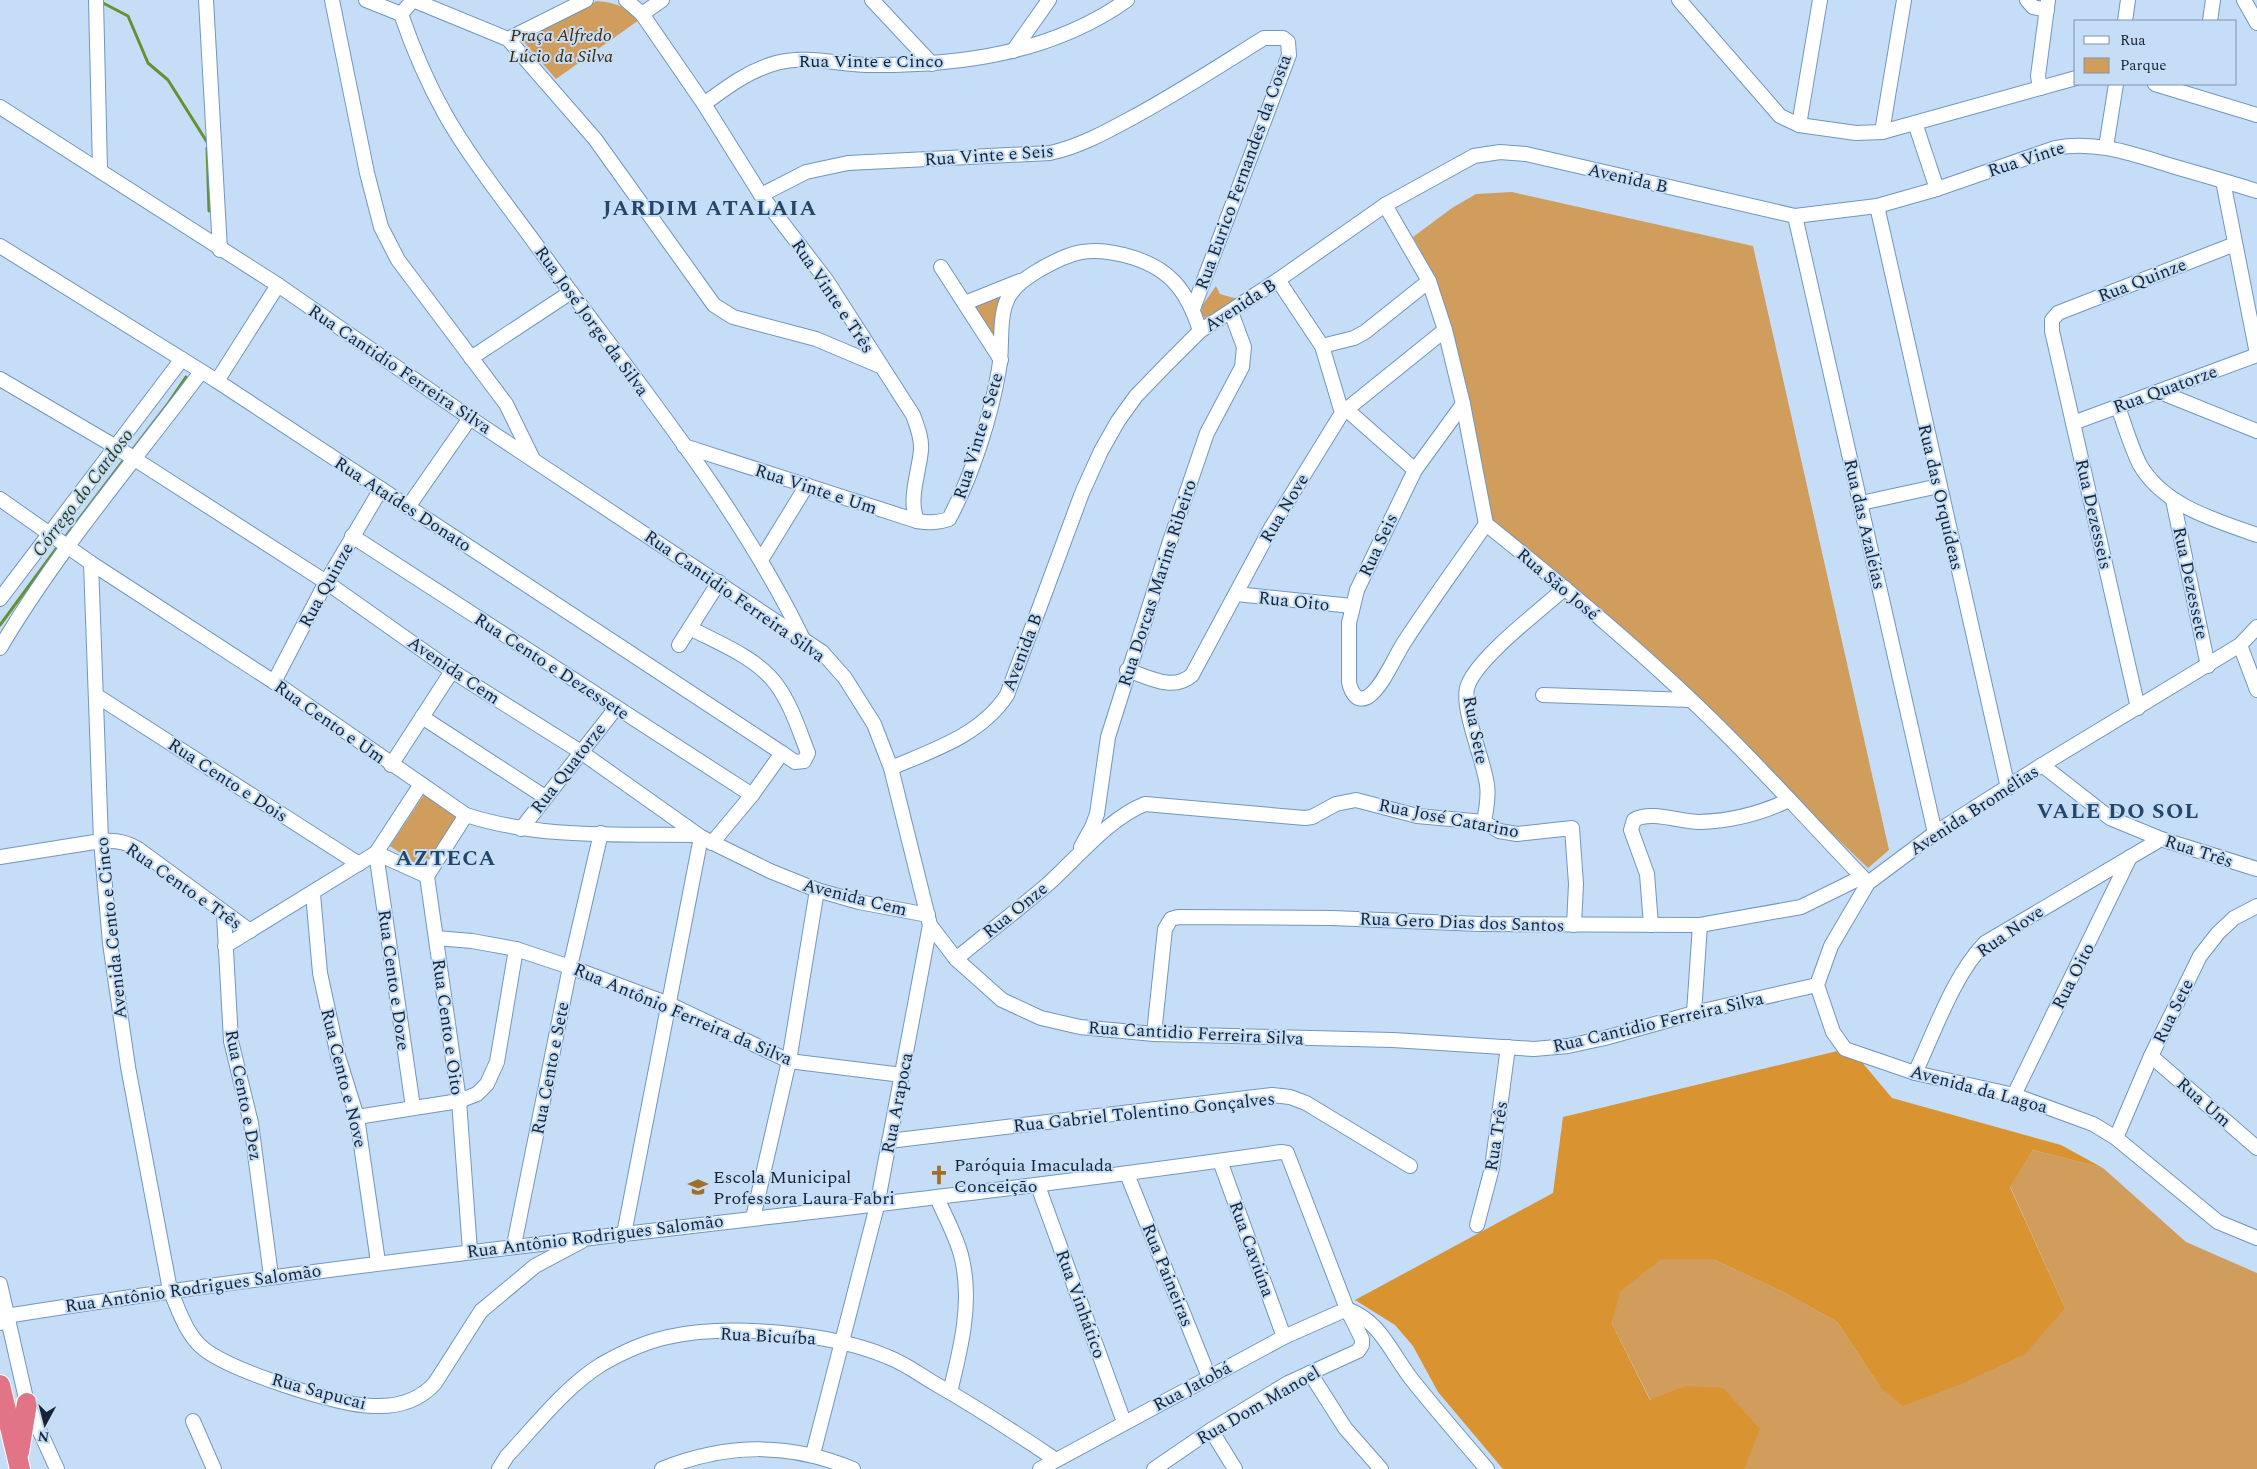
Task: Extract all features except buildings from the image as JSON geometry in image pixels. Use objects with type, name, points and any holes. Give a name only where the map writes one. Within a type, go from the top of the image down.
[{"type":"highway","points":[[0,1385],[19,1465]]},
{"type":"highway","points":[[19,1465],[27,1403]]},
{"type":"street","points":[[96,0],[100,170]]},
{"type":"street","points":[[206,0],[220,250]]},
{"type":"street","points":[[332,0],[367,173],[381,227],[398,260],[506,404],[533,459]]},
{"type":"street","points":[[366,0],[401,14],[413,0],[508,39],[595,139],[714,305],[733,317],[816,339],[880,366]]},
{"type":"street","points":[[508,39],[586,0]]},
{"type":"street","points":[[626,0],[642,14],[662,0]]},
{"type":"street","points":[[872,0],[932,64]]},
{"type":"street","points":[[1013,51],[1049,0]]},
{"type":"street","points":[[1679,0],[1780,116],[1798,125],[1856,133],[1882,132],[2074,79]]},
{"type":"street","points":[[1798,125],[1820,0]]},
{"type":"street","points":[[1882,132],[1904,0]]},
{"type":"street","points":[[2026,0],[2033,7],[2048,5],[2038,76],[2040,88]]},
{"type":"street","points":[[2125,20],[2128,0]]},
{"type":"street","points":[[2210,20],[2213,0]]},
{"type":"street","points":[[2244,0],[2257,23]]},
{"type":"street","name":"Rua Vinte e Cinco","points":[[704,104],[748,74],[778,62],[800,60],[865,65],[932,64],[1013,51],[1071,31],[1099,18],[1125,1]]},
{"type":"street","name":"Rua José Jorge da Silva","points":[[401,14],[417,59],[446,116],[741,527],[803,638]]},
{"type":"street","name":"Rua Vinte e Três","points":[[642,14],[704,104],[761,195],[827,281],[913,415],[919,432],[921,448],[913,507],[916,522]]},
{"type":"street","name":"Rua Vinte e Seis","points":[[761,195],[806,172],[848,163],[1050,153],[1064,150],[1162,102],[1264,38],[1283,38]]},
{"type":"street","name":"Rua Eurico Fernandes da Costa","points":[[1193,309],[1289,55],[1288,42],[1283,38]]},
{"type":"street","points":[[2106,147],[2116,85]]},
{"type":"street","points":[[2162,85],[2199,90],[2257,115]]},
{"type":"street","name":"Rua Cantidio Ferreira Silva","points":[[0,107],[100,170],[220,250],[278,285],[470,418],[822,652],[846,678],[874,724],[891,768],[929,920],[956,959],[1002,1000],[1041,1018],[1080,1027],[1154,1034],[1394,1040],[1534,1049],[1568,1046],[1694,1013],[1817,985]]},
{"type":"street","points":[[1915,123],[1937,189]]},
{"type":"street","name":"Rua Vinte","points":[[1794,216],[1877,206],[1937,189],[2054,148],[2071,145],[2106,147],[2257,190]]},
{"type":"street","name":"Avenida B","points":[[891,768],[952,742],[999,708],[1007,695],[1082,493],[1101,451],[1118,421],[1136,396],[1200,330],[1231,312],[1385,205],[1474,156],[1500,152],[1526,154],[1794,216]]},
{"type":"street","points":[[2223,181],[2257,354]]},
{"type":"street","points":[[1385,205],[1429,281],[1445,330],[1463,404],[1486,524]]},
{"type":"street","name":"Rua das Orquídeas","points":[[1877,206],[1938,486],[2008,788]]},
{"type":"street","name":"Rua das Azaléias","points":[[1794,216],[1861,502],[1935,833]]},
{"type":"street","name":"Rua Quinze","points":[[2052,320],[2058,313],[2236,244]]},
{"type":"street","name":"Rua Ataídes Donato","points":[[0,246],[217,381],[796,762],[804,761],[808,753],[800,731],[788,704],[775,683],[756,665],[690,628]]},
{"type":"street","name":"Rua Vinte e Sete","points":[[949,519],[964,492],[996,389],[1008,298],[1021,281],[1062,257],[1077,251],[1097,250],[1135,257],[1171,277],[1185,293],[1200,330]]},
{"type":"street","points":[[941,267],[1001,360]]},
{"type":"street","points":[[1278,280],[1322,346],[1344,411],[1415,470]]},
{"type":"street","points":[[964,303],[1021,281]]},
{"type":"street","points":[[1322,346],[1354,338],[1365,332],[1429,281]]},
{"type":"street","points":[[217,381],[278,285]]},
{"type":"street","points":[[471,358],[571,292]]},
{"type":"street","name":"Rua Dorcas Marins Ribeiro","points":[[1073,860],[1092,827],[1097,814],[1108,737],[1127,670],[1207,432],[1242,367],[1244,347],[1231,312]]},
{"type":"street","name":"Rua Dezesseis","points":[[2052,320],[2052,331],[2138,708]]},
{"type":"street","name":"Rua Nove","points":[[1127,670],[1167,684],[1186,681],[1192,675],[1271,528],[1344,411],[1445,330]]},
{"type":"street","name":"Rua Quatorze","points":[[2073,423],[2160,392],[2257,354]]},
{"type":"street","points":[[0,599],[182,359]]},
{"type":"street","points":[[0,648],[26,604],[68,545],[136,460],[201,372]]},
{"type":"street","name":"Avenida Cem","points":[[0,379],[116,447],[326,582],[452,671],[581,752],[704,838],[770,871],[817,890],[929,920]]},
{"type":"street","points":[[2160,392],[2257,431]]},
{"type":"street","name":"Rua Seis","points":[[1463,404],[1415,470],[1357,590],[1349,623],[1349,682],[1351,691],[1360,698],[1368,697],[1375,690],[1405,641],[1486,524]]},
{"type":"street","points":[[2118,407],[2140,463],[2159,489],[2173,500],[2227,525],[2257,535]]},
{"type":"street","points":[[408,507],[470,418]]},
{"type":"street","name":"Rua Vinte e Um","points":[[684,446],[916,522],[932,524],[949,519]]},
{"type":"street","points":[[761,560],[807,485]]},
{"type":"street","points":[[1861,502],[1938,486]]},
{"type":"street","name":"Rua Quinze","points":[[274,682],[326,582],[381,489]]},
{"type":"street","name":"Rua Cento e Um","points":[[0,499],[91,563],[274,682],[391,765],[466,815],[494,824],[521,829],[704,838]]},
{"type":"street","name":"Rua Dezessete","points":[[2173,500],[2208,666]]},
{"type":"street","name":"Rua São José","points":[[1486,524],[1565,588],[1690,700],[1865,880]]},
{"type":"street","name":"Rua Cento e Dezessete","points":[[352,536],[752,795]]},
{"type":"street","name":"Avenida Cento e Cinco","points":[[91,563],[101,841],[120,1018],[170,1290]]},
{"type":"street","points":[[679,645],[719,582]]},
{"type":"street","name":"Rua Sete","points":[[1484,822],[1487,783],[1477,748],[1467,701],[1467,689],[1472,678],[1489,656],[1565,588]]},
{"type":"street","name":"Rua Oito","points":[[1236,594],[1352,606]]},
{"type":"street","points":[[2257,627],[2240,645],[2254,673],[2257,690]]},
{"type":"street","name":"Avenida Bromélias","points":[[1817,985],[1831,946],[1865,880],[2042,765],[2240,645]]},
{"type":"street","points":[[391,765],[452,671]]},
{"type":"street","points":[[1543,695],[1690,700]]},
{"type":"street","name":"Rua Cento e Dois","points":[[97,696],[359,864]]},
{"type":"street","name":"Rua Quatorze","points":[[521,829],[616,708]]},
{"type":"street","points":[[422,718],[546,797]]},
{"type":"street","points":[[624,1234],[704,838],[752,795],[782,753]]},
{"type":"street","name":"Rua Três","points":[[2042,765],[2110,818],[2161,839],[2257,869]]},
{"type":"street","points":[[225,946],[313,894],[376,853],[421,784]]},
{"type":"street","name":"Rua José Catarino","points":[[1073,860],[1133,808],[1144,804],[1305,818],[1312,817],[1336,804],[1356,800],[1417,816],[1484,822],[1499,831],[1517,834],[1572,828],[1576,884],[1574,925]]},
{"type":"street","points":[[1651,925],[1648,874],[1631,830],[1634,820],[1647,816],[1698,822],[1735,819],[1763,812],[1789,800]]},
{"type":"street","points":[[376,853],[427,876],[466,815]]},
{"type":"street","name":"Rua Cento e Sete","points":[[514,1245],[570,967],[601,834]]},
{"type":"street","name":"Rua Nove","points":[[1915,1073],[1962,972],[1985,943],[2161,839]]},
{"type":"street","name":"Rua Cento e Três","points":[[0,857],[101,841],[114,840],[132,845],[224,914],[250,931]]},
{"type":"street","name":"Rua Cento e Doze","points":[[376,853],[413,1107]]},
{"type":"street","name":"Rua Oito","points":[[2014,1095],[2101,920],[2130,857]]},
{"type":"street","name":"Rua Onze","points":[[956,959],[1047,884],[1073,860]]},
{"type":"street","name":"Rua Cento e Oito","points":[[427,876],[459,1101],[470,1251]]},
{"type":"street","name":"Rua Gero Dias dos Santos","points":[[1154,1034],[1164,929],[1171,918],[1178,916],[1332,918],[1480,924],[1700,925],[1801,906],[1865,880]]},
{"type":"street","points":[[753,1218],[789,1061],[817,890]]},
{"type":"street","name":"Rua Cento e Nove","points":[[313,894],[318,955],[327,1008],[338,1056],[357,1116],[378,1262]]},
{"type":"street","name":"Rua Sete","points":[[2116,1138],[2151,1056],[2200,956],[2234,918],[2257,906]]},
{"type":"street","name":"Rua Cento e Dez","points":[[224,914],[232,1041],[251,1124],[271,1276]]},
{"type":"street","name":"Rua Arapoca","points":[[813,1454],[843,1342],[876,1206],[902,1075],[929,920]]},
{"type":"street","points":[[1694,1013],[1700,925]]},
{"type":"street","name":"Rua Antônio Ferreira da Silva","points":[[436,938],[472,941],[516,949],[570,967],[669,1004],[789,1061],[902,1075]]},
{"type":"street","points":[[357,1116],[459,1101],[477,1094],[487,1084],[497,1062],[516,949]]},
{"type":"street","name":"Avenida da Lagoa","points":[[1817,985],[1833,1032],[1845,1049],[1915,1073],[2014,1095],[2065,1112],[2116,1138],[2218,1222],[2257,1238]]},
{"type":"street","name":"Rua Três","points":[[1477,1225],[1492,1168],[1508,1047]]},
{"type":"street","name":"Rua Um","points":[[2151,1056],[2257,1148]]},
{"type":"street","name":"Rua Gabriel Tolentino Gonçalves","points":[[889,1140],[1272,1095],[1290,1097],[1306,1103],[1410,1166]]},
{"type":"street","name":"Rua Antônio Rodrigues Salomão","points":[[3,1319],[170,1290],[378,1262],[753,1218],[876,1206],[1038,1186],[1281,1152],[1289,1155],[1347,1309],[1362,1339],[1362,1345]]},
{"type":"street","name":"Rua Caviúna","points":[[1220,1161],[1284,1337]]},
{"type":"street","name":"Rua Paineiras","points":[[1127,1174],[1208,1377]]},
{"type":"street","name":"Rua Vinhático","points":[[1038,1186],[1124,1422]]},
{"type":"street","points":[[937,1198],[961,1254],[966,1291],[961,1349],[950,1392]]},
{"type":"street","name":"Rua Sapucai","points":[[170,1290],[183,1321],[196,1341],[215,1356],[278,1382],[349,1403],[372,1406],[388,1405],[415,1399],[427,1392],[444,1373],[481,1311],[535,1266],[590,1237]]},
{"type":"street","points":[[0,1284],[3,1319],[27,1403],[57,1469]]},
{"type":"street","points":[[1347,1309],[1367,1319],[1378,1330],[1409,1376],[1487,1469]]},
{"type":"street","name":"Rua Jatobá","points":[[1040,1469],[1284,1337],[1347,1309]]},
{"type":"street","name":"Rua Bicuíba","points":[[499,1469],[507,1456],[580,1380],[603,1364],[636,1346],[669,1336],[710,1332],[799,1335],[843,1342],[891,1358],[988,1414],[1056,1460]]},
{"type":"street","name":"Rua Dom Manoel","points":[[1154,1469],[1211,1430],[1310,1373],[1358,1351],[1362,1345]]},
{"type":"street","points":[[1310,1373],[1344,1428],[1381,1469]]},
{"type":"street","points":[[193,1421],[214,1469]]},
{"type":"street","points":[[1211,1430],[1235,1469]]},
{"type":"street","points":[[662,1469],[712,1453],[739,1450],[813,1454],[853,1469]]},
{"type":"green space","name":"Praça Alfredo Lúcio da Silva","points":[[597,1],[620,6],[639,20],[556,79],[523,41]]},
{"type":"green space","points":[[1512,192],[1753,246],[1889,850],[1868,868],[1608,619],[1491,530],[1470,401],[1459,372],[1435,278],[1413,237],[1452,208],[1476,194]]},
{"type":"green space","points":[[1216,286],[1220,294],[1234,298],[1246,298],[1208,321],[1201,314],[1202,306]]},
{"type":"green space","points":[[1008,292],[998,344],[975,306]]},
{"type":"green space","points":[[425,793],[459,815],[423,868],[390,846]]},
{"type":"green space","points":[[2033,1150],[2103,1168],[2186,1242],[2257,1273],[2257,1469],[1743,1469],[1684,1386],[1651,1401],[1612,1324],[1619,1292],[1661,1258],[1715,1260],[1785,1293],[1837,1322],[1880,1387],[2065,1308],[2010,1186]]},
{"type":"shaded area","points":[[1850,1048],[1892,1098],[2061,1145],[2103,1168],[2033,1150],[2010,1187],[2065,1308],[2025,1354],[1961,1384],[1903,1406],[1880,1387],[1837,1322],[1785,1293],[1715,1260],[1661,1259],[1620,1292],[1612,1324],[1650,1400],[1684,1386],[1723,1388],[1760,1429],[1744,1469],[1503,1469],[1438,1392],[1413,1346],[1395,1325],[1355,1300],[1553,1193],[1563,1117]]},
{"type":"waterway","name":"Córrego do Cardoso","points":[[103,3],[128,16],[148,63],[168,80],[207,142]]},
{"type":"waterway","name":"Córrego do Cardoso","points":[[207,148],[209,211]]},
{"type":"waterway","name":"Córrego do Cardoso","points":[[130,453],[186,377]]},
{"type":"waterway","name":"Córrego do Cardoso","points":[[63,540],[126,457]]},
{"type":"waterway","name":"Córrego do Cardoso","points":[[0,625],[59,545]]},
{"type":"place","name":"Paróquia Imaculada Conceição","points":[[939,1175]]},
{"type":"place","name":"Escola Municipal Professora Laura Fabri","points":[[698,1187]]},
{"type":"district","name":"JARDIM ATALAIA","points":[[710,207]]},
{"type":"district","name":"VALE DO SOL","points":[[2118,810]]},
{"type":"district","name":"AZTECA","points":[[446,857]]}]
